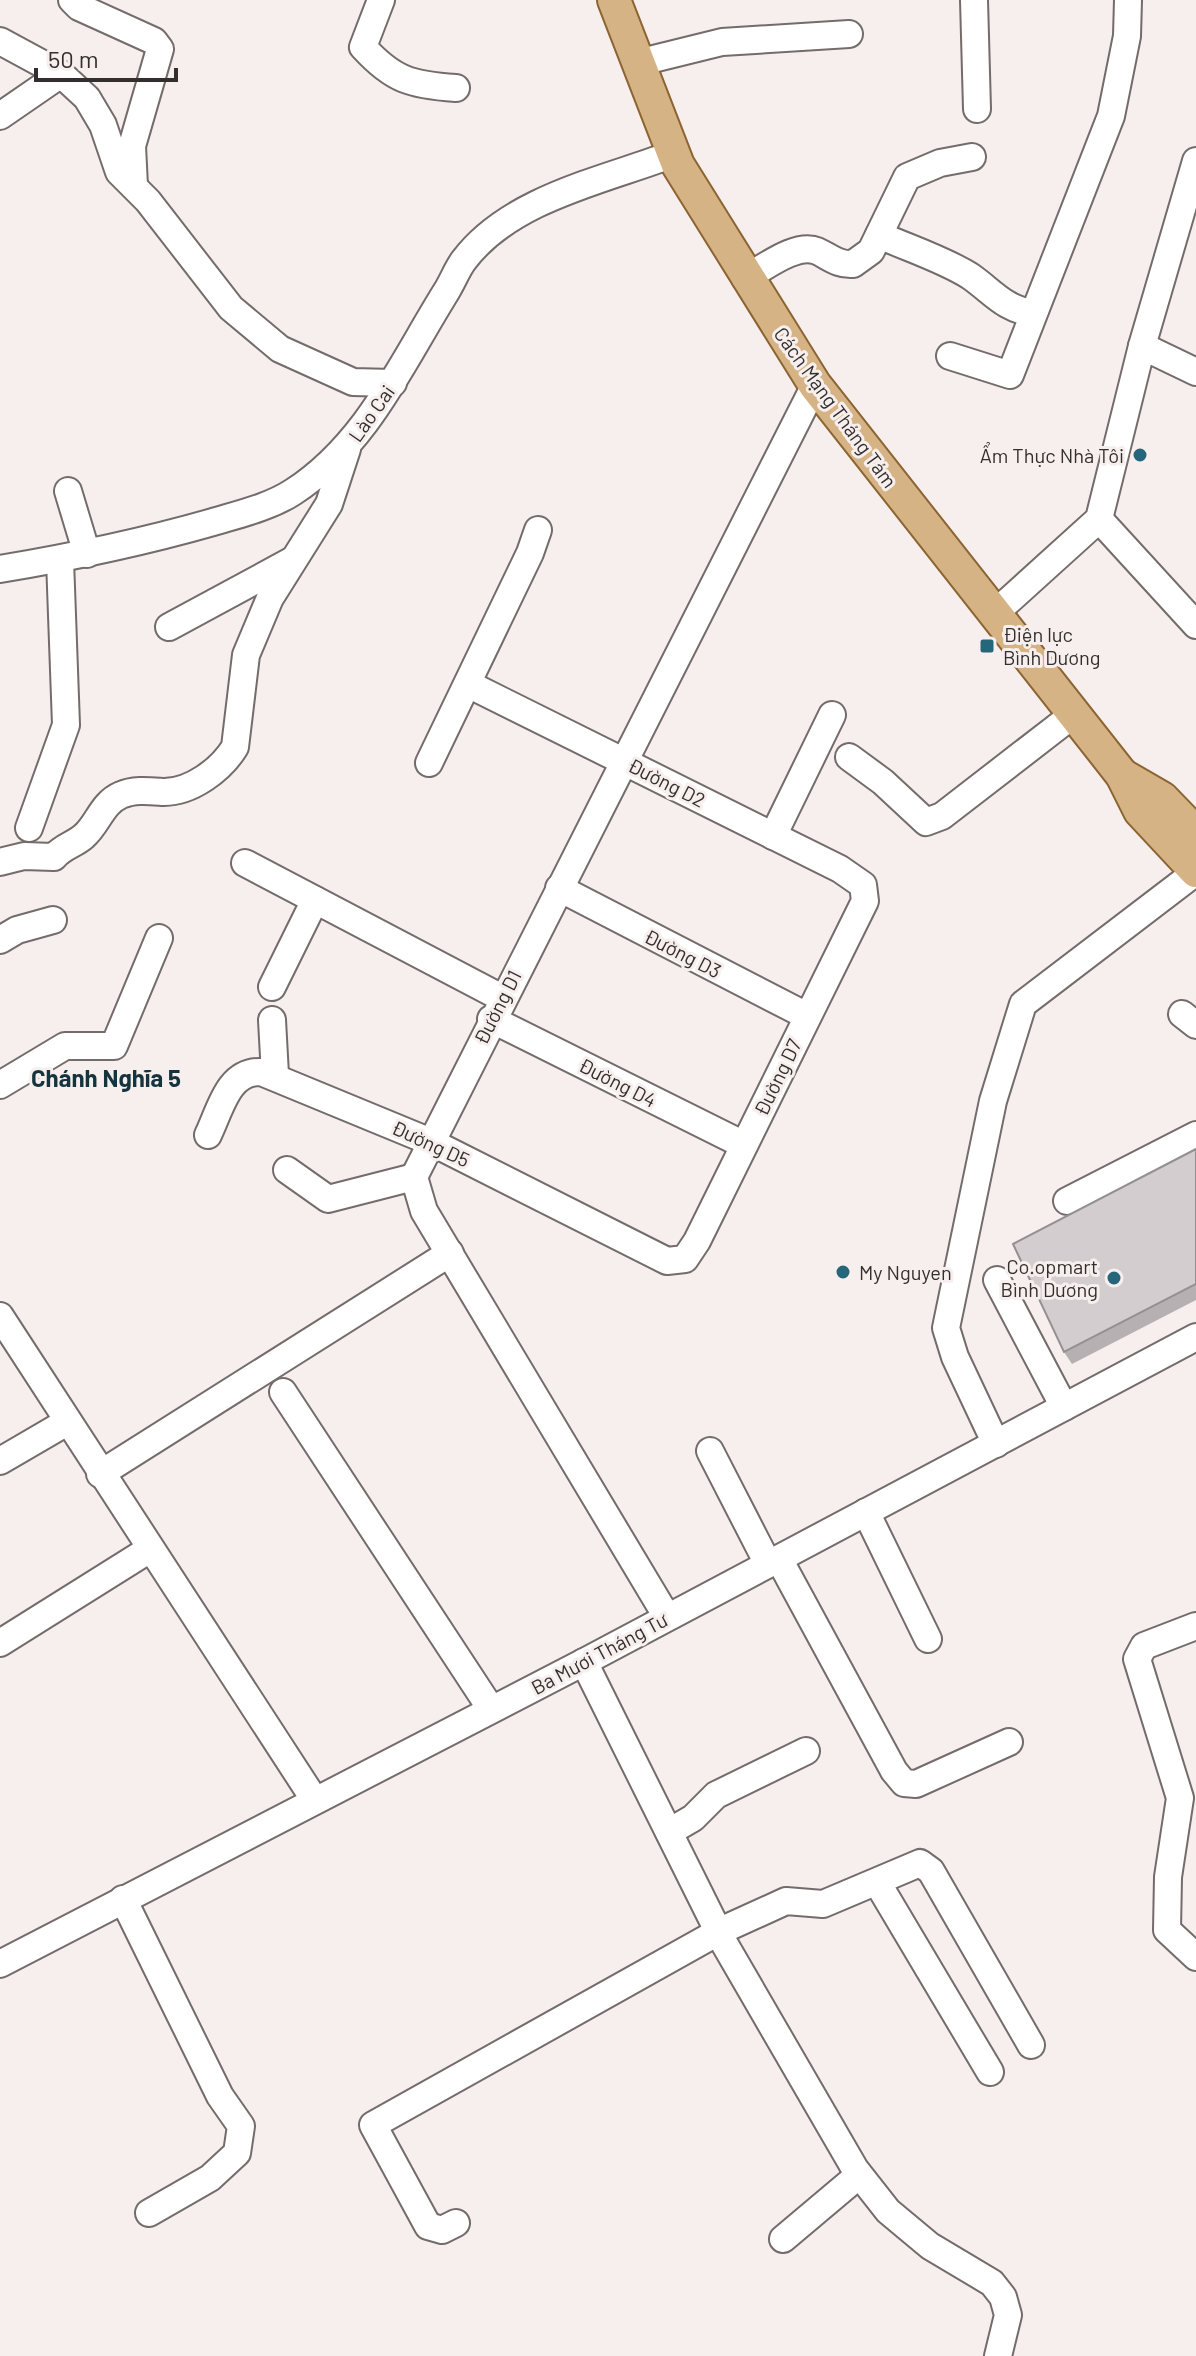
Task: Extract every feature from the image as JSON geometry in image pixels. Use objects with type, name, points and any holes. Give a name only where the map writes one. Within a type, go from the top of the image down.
[{"type":"main road","name":"Cách Mạng Tháng Tám","points":[[614,0],[673,154],[745,278],[815,385],[1122,775],[1140,811],[1196,871]]},
{"type":"main road","name":"Cách Mạng Tháng Tám","points":[[1122,775],[1162,798],[1196,833]]},
{"type":"street","points":[[72,0],[79,7],[154,41],[160,49],[132,146],[134,186]]},
{"type":"street","points":[[381,0],[363,47],[384,70],[416,86],[456,88]]},
{"type":"street","points":[[974,0],[977,109]]},
{"type":"street","points":[[950,356],[1010,375],[1111,116],[1127,36],[1128,0]]},
{"type":"street","points":[[637,63],[722,42],[849,34]]},
{"type":"street","points":[[0,41],[61,74],[87,98],[103,125],[119,172],[134,186],[231,308],[280,349],[353,382],[393,383]]},
{"type":"street","points":[[0,116],[61,74]]},
{"type":"street","name":"Lào Cai","points":[[0,569],[87,554],[257,509],[290,494],[348,446],[393,383],[465,259],[510,219],[553,198],[673,154]]},
{"type":"street","points":[[745,278],[801,249],[816,251],[839,264],[853,264],[871,251],[907,177],[916,171],[972,157]]},
{"type":"street","points":[[994,614],[1099,519],[1142,346],[1196,161]]},
{"type":"street","points":[[879,235],[964,273],[996,300],[1016,311],[1033,313]]},
{"type":"street","points":[[1142,346],[1196,372]]},
{"type":"street","name":"Đường D1","points":[[414,1177],[496,1009],[815,385]]},
{"type":"street","points":[[0,862],[24,856],[54,857],[62,847],[85,836],[107,805],[119,795],[132,791],[168,792],[195,785],[229,757],[235,747],[246,655],[270,598],[329,504],[348,446]]},
{"type":"street","points":[[68,491],[87,554]]},
{"type":"street","points":[[1099,519],[1196,625]]},
{"type":"street","points":[[429,763],[530,553],[538,530]]},
{"type":"street","points":[[29,828],[66,725],[60,560]]},
{"type":"street","points":[[169,627],[291,561]]},
{"type":"street","name":"Đường D2","points":[[468,684],[840,869],[863,885]]},
{"type":"street","points":[[849,757],[883,782],[919,818],[933,821],[1074,714]]},
{"type":"street","points":[[773,836],[832,715]]},
{"type":"street","name":"Đường D4","points":[[245,863],[315,900],[496,1009],[744,1145]]},
{"type":"street","points":[[996,1444],[955,1357],[946,1328],[993,1101],[1023,1004],[1196,871]]},
{"type":"street","name":"Đường D7","points":[[677,1262],[685,1259],[697,1241],[865,901],[863,885]]},
{"type":"street","name":"Đường D3","points":[[559,888],[807,1016]]},
{"type":"street","points":[[272,987],[315,900]]},
{"type":"street","points":[[0,940],[17,930],[53,920]]},
{"type":"street","points":[[0,1085],[65,1046],[114,1046],[159,938]]},
{"type":"street","points":[[272,1020],[275,1075]]},
{"type":"street","name":"Đường D5","points":[[208,1135],[234,1080],[250,1072],[275,1075],[431,1142],[667,1261],[677,1262]]},
{"type":"street","points":[[1067,1201],[1196,1135]]},
{"type":"street","points":[[287,1170],[328,1199],[414,1177],[424,1211],[667,1617]]},
{"type":"street","points":[[100,1474],[450,1253]]},
{"type":"street","points":[[997,1280],[1064,1407]]},
{"type":"street","points":[[0,1316],[314,1799]]},
{"type":"street","name":"Ba Mươi Tháng Tư","points":[[0,1964],[584,1662],[1196,1337]]},
{"type":"street","points":[[283,1392],[491,1709]]},
{"type":"street","points":[[0,1461],[67,1422]]},
{"type":"street","points":[[710,1451],[894,1771],[904,1783],[916,1784],[1009,1742]]},
{"type":"street","points":[[866,1512],[928,1639]]},
{"type":"street","points":[[0,1643],[150,1549]]},
{"type":"street","points":[[1196,1626],[1144,1646],[1137,1659],[1180,1798],[1168,1877],[1167,1930],[1196,1957]]},
{"type":"street","points":[[584,1662],[720,1931],[859,2175],[888,2211],[930,2246],[992,2283],[1003,2297],[1008,2315],[998,2356]]},
{"type":"street","points":[[669,1832],[698,1813],[712,1797],[806,1751]]},
{"type":"street","points":[[456,2223],[442,2230],[428,2226],[373,2125],[720,1931],[778,1904],[794,1901],[823,1904],[920,1863],[931,1871],[1031,2045]]},
{"type":"street","points":[[877,1882],[990,2072]]},
{"type":"street","points":[[123,1899],[220,2096],[241,2126],[237,2153],[210,2178],[149,2213]]},
{"type":"street","points":[[783,2239],[859,2175]]},
{"type":"building","name":"Co.opmart Bình Dương","points":[[1196,1149],[1196,1284],[1064,1352],[1013,1244]]},
{"type":"place","name":"Ẩm Thực Nhà Tôi","points":[[1140,455]]},
{"type":"place","name":"Điện lực Bình Dương","points":[[987,646]]},
{"type":"place","name":"My Nguyen","points":[[843,1272]]},
{"type":"place","name":"Co.opmart Bình Dương","points":[[1114,1278]]},
{"type":"district","name":"Chánh Nghĩa 5","points":[[106,1077]]}]
